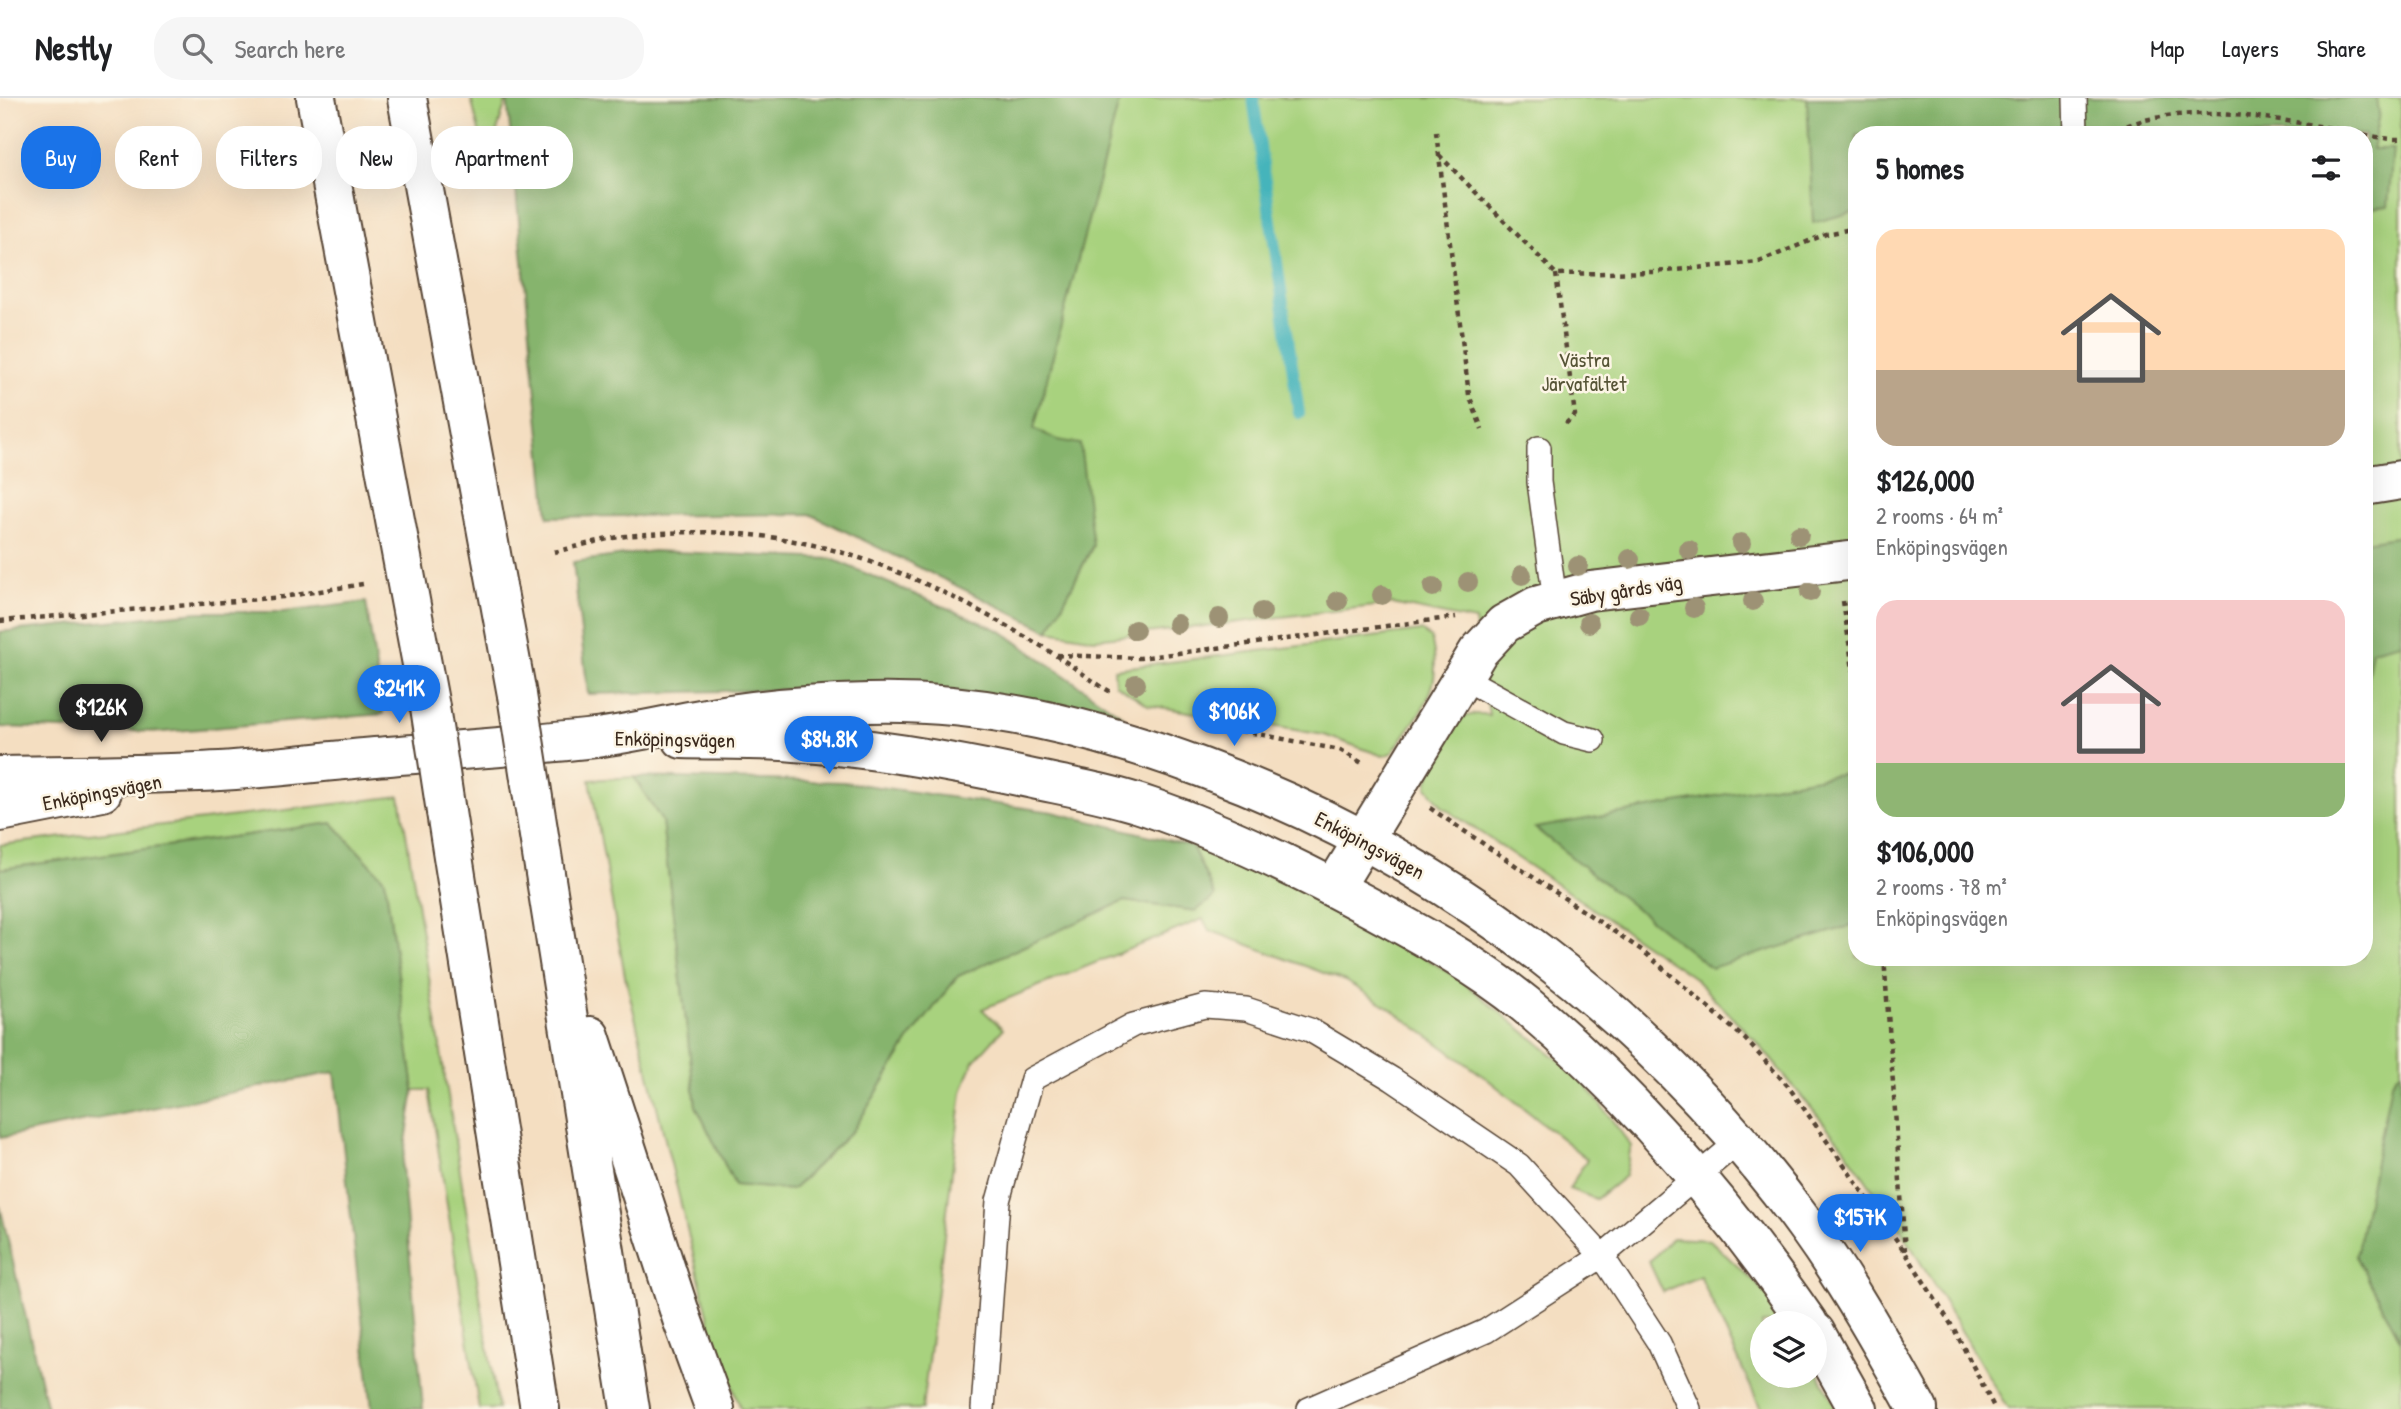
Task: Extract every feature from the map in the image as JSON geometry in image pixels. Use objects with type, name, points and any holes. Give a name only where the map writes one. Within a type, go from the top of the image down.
[{"type":"main road","points":[[316,98],[430,707],[540,1409]]},
{"type":"main road","points":[[407,98],[517,695],[630,1409]]},
{"type":"main road","points":[[2373,485],[2401,480]]},
{"type":"main road","name":"Säby gårds väg","points":[[1334,888],[1478,652],[1504,624],[1536,606],[1590,592],[1847,561]]},
{"type":"main road","name":"Enköpingsvägen","points":[[0,776],[204,772],[600,737],[739,712],[871,703],[979,708],[1075,726],[1164,754],[1272,793],[1365,839],[1460,895],[1558,964],[1648,1044],[1739,1141],[1808,1229],[1867,1317],[1918,1409]]},
{"type":"main road","name":"Enköpingsvägen","points":[[600,737],[795,742],[968,765],[1146,806],[1225,835],[1432,940],[1523,1003],[1606,1076],[1699,1177],[1765,1261],[1800,1311]]},
{"type":"main road","name":"Enköpingsvägen","points":[[0,812],[204,772]]},
{"type":"main road","points":[[553,923],[682,1319],[715,1409]]},
{"type":"main road","points":[[1827,1353],[1858,1409]]},
{"type":"lane","points":[[2075,98],[2076,126]]},
{"type":"lane","points":[[1539,448],[1539,482],[1555,601]]},
{"type":"lane","points":[[1462,677],[1564,733],[1593,740]]},
{"type":"lane","points":[[983,1409],[998,1201],[1032,1079],[1133,1025],[1205,1006],[1246,1009],[1310,1030],[1392,1079],[1519,1165],[1602,1256],[1659,1343],[1689,1409]]},
{"type":"lane","points":[[1309,1409],[1486,1331],[1602,1256],[1739,1141]]},
{"type":"path","points":[[2120,126],[2156,111],[2245,113],[2323,126]]},
{"type":"path","points":[[1436,132],[1469,395],[1482,429]]},
{"type":"path","points":[[2373,134],[2401,139]]},
{"type":"path","points":[[1439,155],[1556,274],[1575,415],[1539,448]]},
{"type":"path","points":[[1556,274],[1656,272],[1759,262],[1826,234],[1848,230]]},
{"type":"path","points":[[554,552],[625,536],[707,533],[778,537],[844,551],[899,570],[1056,655],[1112,693]]},
{"type":"path","points":[[0,621],[283,597],[363,584]]},
{"type":"path","points":[[1056,655],[1140,658],[1468,615]]},
{"type":"path","points":[[1211,725],[1340,750],[1370,768]]},
{"type":"path","points":[[1436,811],[1643,951],[1745,1039],[1788,1086],[1905,1252],[1954,1329],[1995,1409]]},
{"type":"path","points":[[1885,966],[1905,1252]]},
{"type":"green space","points":[[471,98],[507,98],[499,126],[478,126]]},
{"type":"green space","points":[[507,98],[1120,98],[1034,429],[1058,440],[1080,444],[1093,545],[1049,631],[810,514],[548,517],[516,189],[573,189],[573,126],[510,126]]},
{"type":"green space","name":"Västra Järvafältet","points":[[584,98],[2401,98],[2401,1409],[2008,1409],[1900,1228],[1842,1145],[1755,1040],[1693,977],[1443,807],[1427,787],[1439,753],[1457,722],[1472,715],[1489,715],[1475,621],[1392,604],[1095,639],[1049,631],[1093,546]]},
{"type":"green space","points":[[1807,98],[2377,98],[2379,114],[2373,144],[2373,126],[1848,126],[1848,213],[1813,223]]},
{"type":"green space","points":[[2373,149],[2393,149],[2388,206],[2373,208]]},
{"type":"green space","points":[[2401,536],[2401,643],[2373,650],[2373,541]]},
{"type":"green space","points":[[653,551],[832,559],[1001,631],[1124,717],[917,687],[588,694],[573,562]]},
{"type":"green space","points":[[366,602],[383,714],[163,732],[0,727],[0,632],[198,612],[284,612]]},
{"type":"green space","points":[[1421,631],[1431,638],[1435,673],[1432,687],[1420,712],[1392,753],[1383,756],[1324,735],[1148,705],[1115,684],[1114,669]]},
{"type":"green space","points":[[1848,773],[1848,927],[1711,968],[1535,828]]},
{"type":"green space","points":[[634,777],[662,821],[696,1106],[735,1185],[792,1190],[854,1129],[911,1037],[958,976],[1124,901],[1196,911],[1215,896],[1192,846],[1339,903],[1462,981],[1581,1078],[1631,1146],[1625,1176],[1596,1199],[1569,1189],[1587,1159],[1486,1078],[1384,1004],[1345,981],[1209,930],[1203,919],[982,1009],[1003,1029],[973,1062],[962,1092],[922,1409],[741,1409],[713,1335],[625,976],[590,780]]},
{"type":"green space","points":[[634,777],[844,782],[1053,812],[1192,846],[1215,896],[1196,911],[1124,901],[958,976],[911,1037],[854,1129],[792,1190],[735,1185],[696,1106],[662,821]]},
{"type":"green space","points":[[400,796],[498,1409],[479,1409],[429,1090],[414,1090],[385,880],[332,823],[0,869],[0,845]]},
{"type":"green space","points":[[332,823],[385,880],[414,1090],[402,1167],[423,1409],[372,1409],[335,1072],[0,1138],[0,869]]},
{"type":"green space","points":[[2401,1071],[2401,1341],[2356,1256],[2391,1083]]},
{"type":"green space","points":[[0,1206],[47,1409],[0,1409]]},
{"type":"green space","points":[[1672,1238],[1710,1240],[1785,1311],[1750,1311],[1750,1385],[1700,1276],[1663,1292],[1649,1262]]},
{"type":"green space","points":[[1751,1388],[1826,1388],[1837,1409],[1761,1409]]},
{"type":"waterway","points":[[1253,98],[1299,413]]}]
